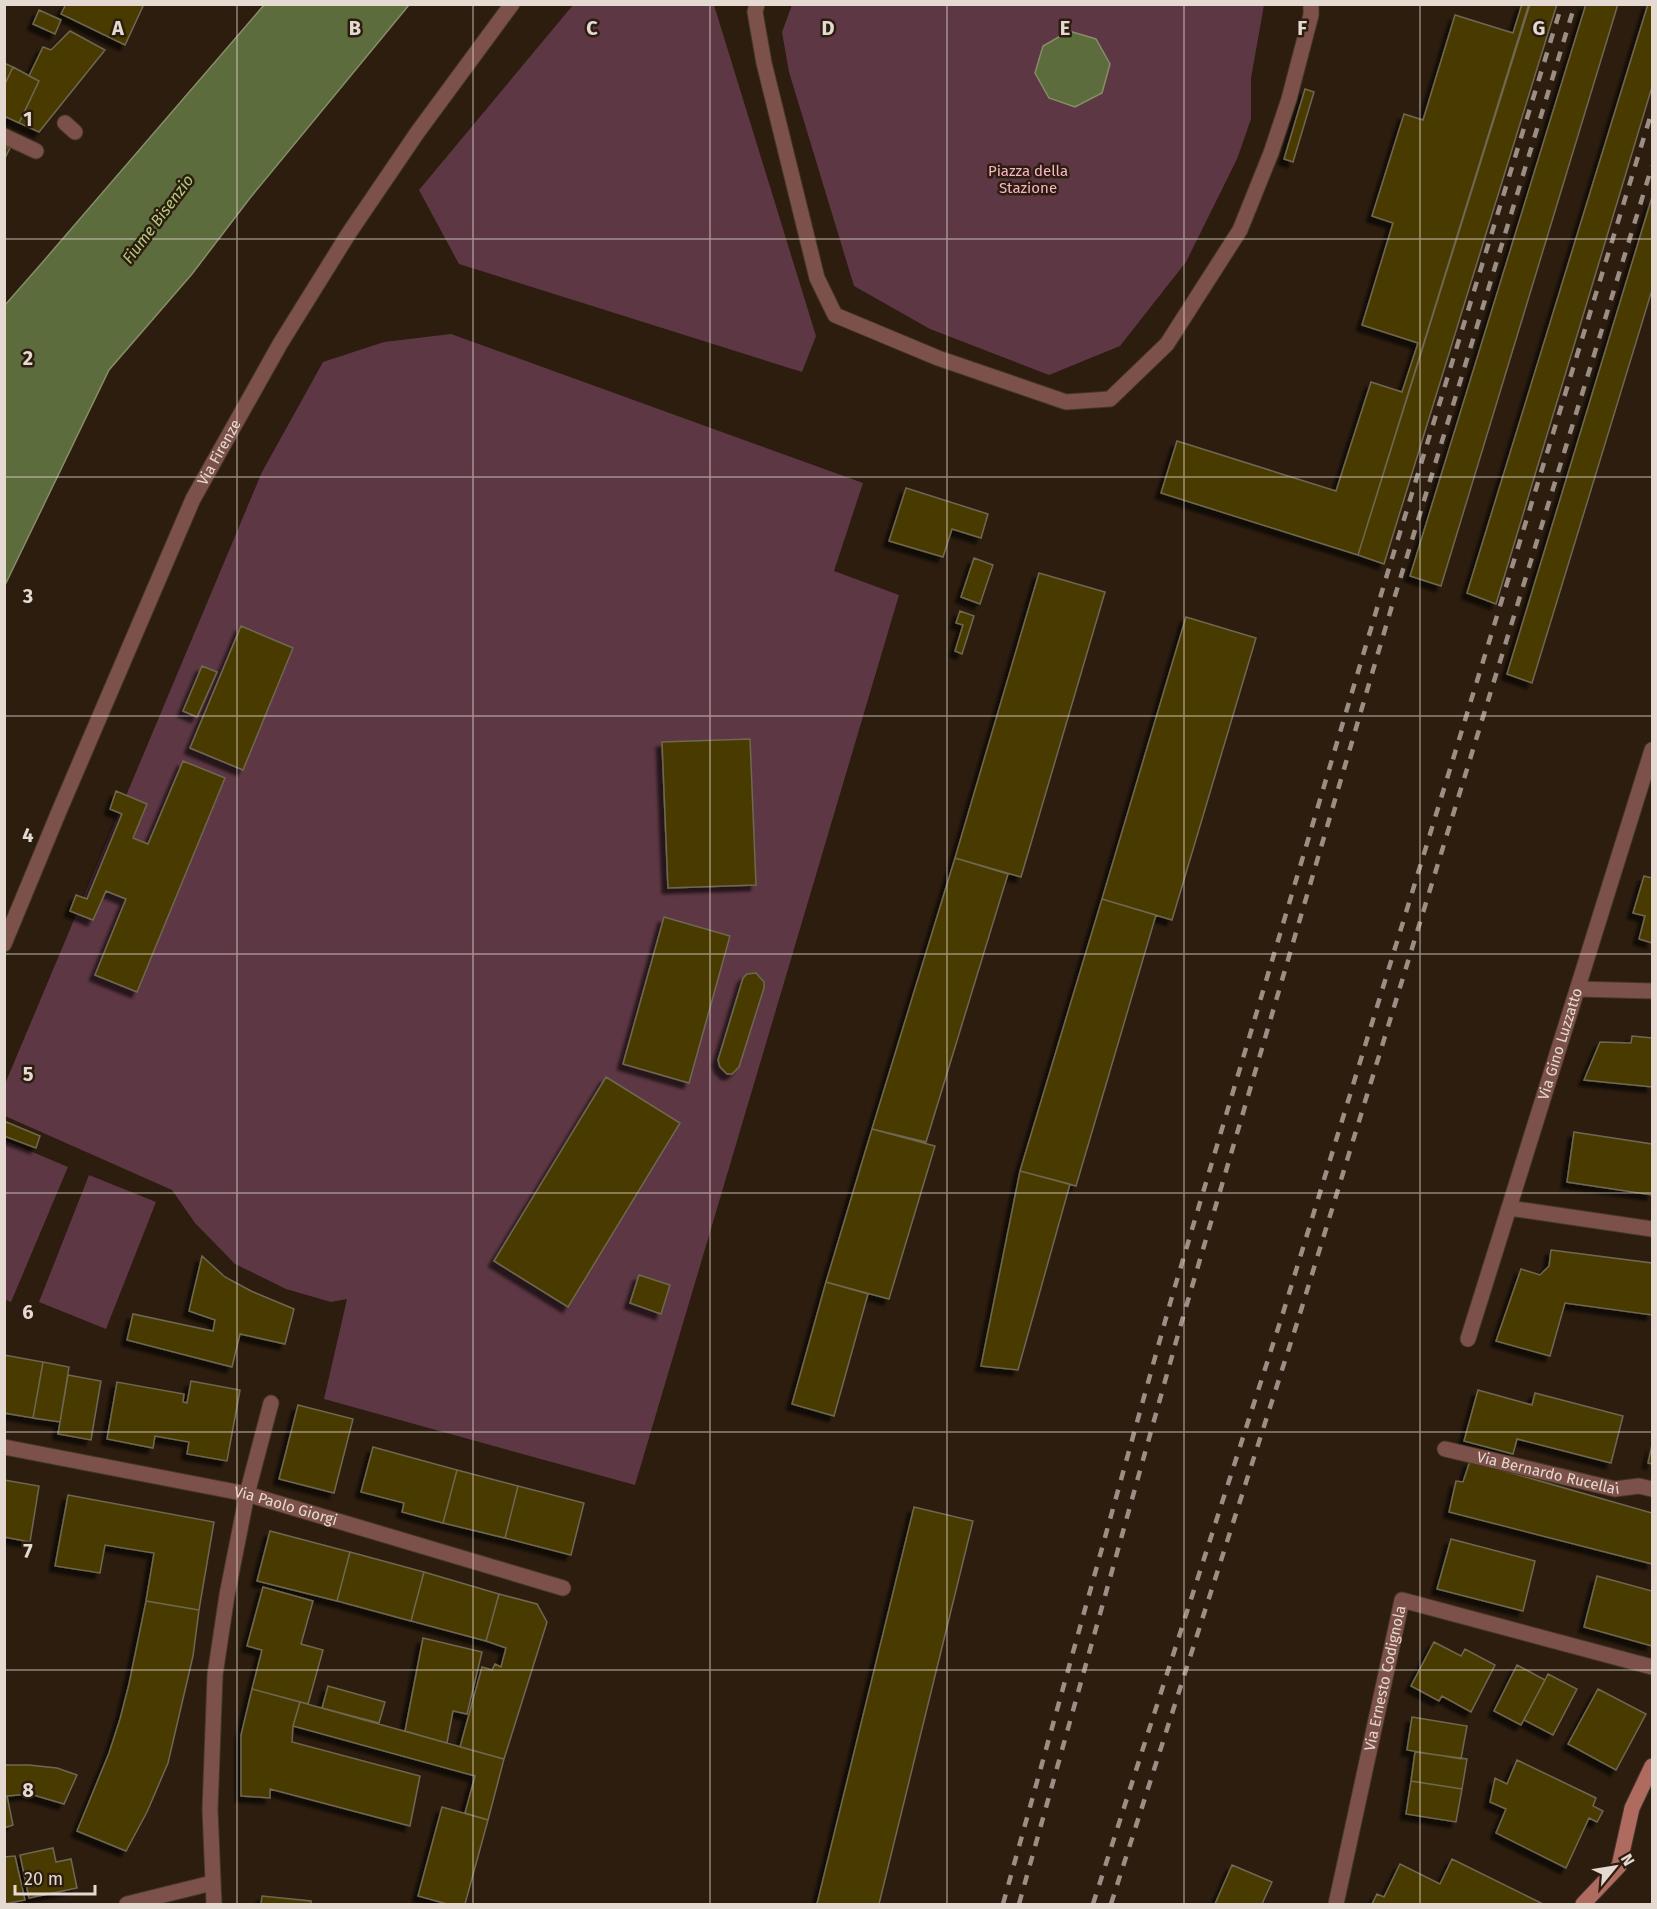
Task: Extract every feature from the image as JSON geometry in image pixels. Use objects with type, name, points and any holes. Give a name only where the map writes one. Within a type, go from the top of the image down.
[{"type":"main road","points":[[1583,1905],[1619,1866],[1632,1808],[1653,1766]]},
{"type":"street","name":"Via Firenze","points":[[4,944],[193,498],[280,344],[350,233],[417,133],[512,4]]},
{"type":"street","points":[[753,7],[764,63],[817,278],[835,315],[938,358],[1066,402],[1110,399],[1167,344],[1240,230],[1271,153],[1289,99],[1311,15],[1311,4]]},
{"type":"street","points":[[4,136],[36,151]]},
{"type":"street","name":"Via Gino Luzzatto","points":[[1468,1339],[1653,750]]},
{"type":"street","points":[[1578,989],[1653,991]]},
{"type":"street","points":[[1509,1208],[1653,1229]]},
{"type":"street","points":[[214,1905],[210,1810],[215,1675],[227,1595],[247,1494],[271,1403]]},
{"type":"street","name":"Via Paolo Giorgi","points":[[4,1447],[247,1494],[563,1587]]},
{"type":"street","name":"Via Bernardo Rucellai","points":[[1445,1449],[1615,1489],[1640,1486],[1653,1489]]},
{"type":"street","name":"Via Ernesto Codignola","points":[[1336,1905],[1402,1600],[1653,1667]]},
{"type":"street","points":[[127,1905],[212,1883]]},
{"type":"green space","points":[[573,5],[714,5],[816,336],[802,372],[459,264],[419,190]]},
{"type":"green space","name":"Piazza della Stazione","points":[[792,5],[1264,5],[1251,78],[1251,119],[1237,159],[1186,262],[1120,346],[1049,375],[930,329],[854,286],[789,72],[782,32]]},
{"type":"green space","points":[[451,334],[863,483],[834,571],[899,595],[635,1485],[324,1399],[347,1299],[331,1302],[286,1289],[235,1264],[195,1223],[172,1190],[5,1116],[5,1084],[262,472],[323,362],[384,342]]},
{"type":"green space","points":[[4,1140],[68,1167],[11,1302],[4,1299]]},
{"type":"green space","points":[[89,1175],[156,1202],[106,1329],[39,1302]]},
{"type":"water","name":"Fiume Bisenzio","points":[[264,5],[409,5],[250,198],[192,274],[109,370],[5,585],[5,305]]},
{"type":"water","points":[[1069,31],[1096,39],[1110,64],[1102,93],[1075,107],[1049,98],[1035,73],[1043,46]]},
{"type":"building","points":[[66,4],[144,4],[125,45],[61,14]]},
{"type":"building","points":[[1522,4],[1529,4],[1358,555],[1161,493],[1177,441],[1336,491],[1371,382],[1402,392],[1418,343],[1362,325],[1393,223],[1372,216],[1404,114],[1423,120],[1455,15],[1513,33]]},
{"type":"building","points":[[1530,4],[1557,4],[1384,564],[1358,555]]},
{"type":"building","points":[[1586,4],[1618,4],[1441,586],[1410,576]]},
{"type":"building","points":[[1648,4],[1652,4],[1652,87],[1496,604],[1467,593]]},
{"type":"building","points":[[39,10],[61,20],[55,34],[33,24]]},
{"type":"building","points":[[70,31],[105,50],[39,132],[19,123],[39,81],[29,76],[43,47],[51,50]]},
{"type":"building","points":[[4,63],[13,67],[4,86]]},
{"type":"building","points":[[13,67],[39,81],[19,123],[4,116],[4,86]]},
{"type":"building","points":[[1305,89],[1314,92],[1293,162],[1284,159]]},
{"type":"building","points":[[4,145],[10,148],[4,160]]},
{"type":"building","points":[[1652,197],[1652,290],[1532,683],[1507,674]]},
{"type":"building","points":[[906,488],[988,514],[981,538],[952,529],[943,557],[889,541]]},
{"type":"building","points":[[974,558],[993,565],[980,604],[961,597]]},
{"type":"building","points":[[1039,573],[1105,592],[1021,877],[955,858]]},
{"type":"building","points":[[960,611],[974,616],[962,654],[955,651],[963,625],[956,623]]},
{"type":"building","points":[[1186,617],[1256,638],[1172,920],[1102,899]]},
{"type":"building","points":[[241,626],[293,648],[243,770],[190,748]]},
{"type":"building","points":[[202,666],[217,672],[197,717],[183,711]]},
{"type":"building","points":[[750,739],[756,885],[668,888],[662,742]]},
{"type":"building","points":[[183,761],[225,778],[137,992],[95,975],[126,899],[106,891],[93,920],[70,911],[76,895],[87,899],[122,814],[110,809],[116,791],[147,804],[133,838],[148,844]]},
{"type":"building","points":[[955,858],[1008,874],[926,1142],[872,1129]]},
{"type":"building","points":[[1644,876],[1652,878],[1652,943],[1639,939],[1645,916],[1633,913]]},
{"type":"building","points":[[1102,899],[1156,915],[1076,1186],[1020,1171]]},
{"type":"building","points":[[664,917],[730,936],[689,1083],[623,1064]]},
{"type":"building","points":[[756,973],[764,982],[764,988],[739,1067],[732,1074],[727,1074],[720,1067],[718,1060],[743,978],[747,974]]},
{"type":"building","points":[[1632,1036],[1652,1038],[1652,1087],[1584,1080],[1600,1042],[1631,1043]]},
{"type":"building","points":[[606,1077],[680,1123],[568,1307],[494,1261]]},
{"type":"building","points":[[4,1121],[40,1136],[36,1148],[4,1136]]},
{"type":"building","points":[[872,1129],[935,1146],[889,1299],[826,1282]]},
{"type":"building","points":[[1574,1132],[1652,1144],[1652,1195],[1567,1182]]},
{"type":"building","points":[[1020,1171],[1070,1184],[1018,1370],[981,1366]]},
{"type":"building","points":[[1551,1250],[1652,1263],[1652,1315],[1565,1303],[1550,1356],[1496,1341],[1521,1269],[1540,1275],[1549,1266]]},
{"type":"building","points":[[202,1256],[225,1277],[294,1309],[285,1344],[240,1334],[232,1367],[127,1340],[133,1314],[213,1331],[215,1320],[189,1311]]},
{"type":"building","points":[[639,1275],[670,1285],[661,1314],[630,1303]]},
{"type":"building","points":[[826,1282],[868,1294],[834,1416],[792,1404]]},
{"type":"building","points":[[4,1355],[43,1362],[33,1418],[4,1413]]},
{"type":"building","points":[[43,1362],[69,1367],[60,1422],[33,1418]]},
{"type":"building","points":[[68,1375],[101,1381],[91,1440],[58,1434]]},
{"type":"building","points":[[191,1381],[240,1390],[227,1461],[187,1454],[189,1442],[155,1436],[153,1448],[107,1439],[117,1382],[184,1394],[183,1402],[187,1403]]},
{"type":"building","points":[[1478,1390],[1532,1405],[1535,1393],[1623,1416],[1611,1463],[1517,1439],[1513,1454],[1464,1441]]},
{"type":"building","points":[[298,1405],[353,1419],[334,1493],[279,1479]]},
{"type":"building","points":[[1652,1445],[1652,1464],[1648,1463]]},
{"type":"building","points":[[373,1447],[457,1470],[443,1523],[402,1512],[404,1503],[361,1492]]},
{"type":"building","points":[[1470,1461],[1652,1513],[1652,1564],[1449,1512],[1456,1481],[1463,1482]]},
{"type":"building","points":[[457,1470],[518,1486],[505,1538],[443,1523]]},
{"type":"building","points":[[4,1480],[39,1486],[30,1542],[4,1537]]},
{"type":"building","points":[[518,1486],[584,1503],[571,1555],[505,1538]]},
{"type":"building","points":[[68,1495],[214,1522],[199,1610],[146,1601],[154,1553],[105,1545],[100,1573],[55,1566]]},
{"type":"building","points":[[914,1507],[973,1521],[879,1904],[817,1904]]},
{"type":"building","points":[[270,1531],[350,1552],[337,1601],[257,1581]]},
{"type":"building","points":[[1451,1539],[1535,1561],[1523,1611],[1437,1589]]},
{"type":"building","points":[[350,1552],[424,1572],[411,1621],[337,1601]]},
{"type":"building","points":[[424,1572],[499,1594],[486,1641],[411,1621]]},
{"type":"building","points":[[1597,1576],[1652,1591],[1652,1646],[1584,1627]]},
{"type":"building","points":[[263,1587],[313,1601],[301,1644],[323,1650],[308,1704],[252,1689],[262,1650],[247,1646]]},
{"type":"building","points":[[499,1594],[537,1604],[547,1622],[504,1759],[460,1747],[482,1667],[492,1670],[495,1664],[501,1667],[506,1648],[486,1641]]},
{"type":"building","points":[[146,1601],[199,1610],[193,1656],[168,1763],[147,1812],[126,1851],[77,1831],[109,1753],[120,1719]]},
{"type":"building","points":[[423,1638],[482,1652],[467,1714],[453,1711],[447,1743],[405,1731]]},
{"type":"building","points":[[1434,1642],[1461,1656],[1465,1649],[1495,1665],[1471,1712],[1442,1696],[1439,1701],[1411,1686]]},
{"type":"building","points":[[1517,1665],[1545,1680],[1521,1725],[1494,1711]]},
{"type":"building","points":[[1548,1674],[1577,1689],[1553,1735],[1524,1720]]},
{"type":"building","points":[[328,1686],[385,1702],[379,1723],[322,1708]]},
{"type":"building","points":[[252,1689],[300,1702],[293,1726],[292,1742],[420,1776],[410,1826],[270,1789],[270,1798],[241,1796],[241,1735]]},
{"type":"building","points":[[1598,1689],[1646,1714],[1616,1770],[1568,1744]]},
{"type":"building","points":[[300,1702],[504,1759],[488,1820],[465,1813],[475,1776],[293,1726]]},
{"type":"building","points":[[1412,1717],[1467,1726],[1461,1759],[1407,1750]]},
{"type":"building","points":[[1415,1752],[1467,1759],[1462,1789],[1411,1781]]},
{"type":"building","points":[[1517,1760],[1596,1798],[1593,1806],[1603,1811],[1597,1822],[1589,1818],[1566,1868],[1496,1833],[1506,1809],[1490,1802],[1495,1778],[1507,1784]]},
{"type":"building","points":[[4,1765],[57,1768],[77,1775],[64,1804],[30,1794],[7,1796],[13,1825],[4,1828]]},
{"type":"building","points":[[1411,1781],[1462,1789],[1456,1822],[1406,1814]]},
{"type":"building","points":[[442,1807],[488,1820],[465,1904],[447,1904],[418,1896]]},
{"type":"building","points":[[53,1848],[56,1862],[71,1859],[77,1888],[29,1898],[20,1855]]},
{"type":"building","points":[[15,1856],[25,1900],[4,1904],[4,1857]]},
{"type":"building","points":[[1452,1859],[1543,1904],[1372,1904],[1377,1894],[1384,1897],[1400,1864],[1440,1884]]},
{"type":"building","points":[[1232,1865],[1272,1882],[1262,1904],[1215,1904]]},
{"type":"building","points":[[262,1896],[311,1901],[311,1904],[261,1904]]},
{"type":"railway","points":[[1003,1904],[1171,1300],[1386,578],[1562,4]]},
{"type":"railway","points":[[1019,1904],[1179,1331],[1391,609],[1575,4]]},
{"type":"railway","points":[[1093,1904],[1283,1313],[1652,111]]},
{"type":"railway","points":[[1111,1904],[1298,1320],[1652,166]]}]
